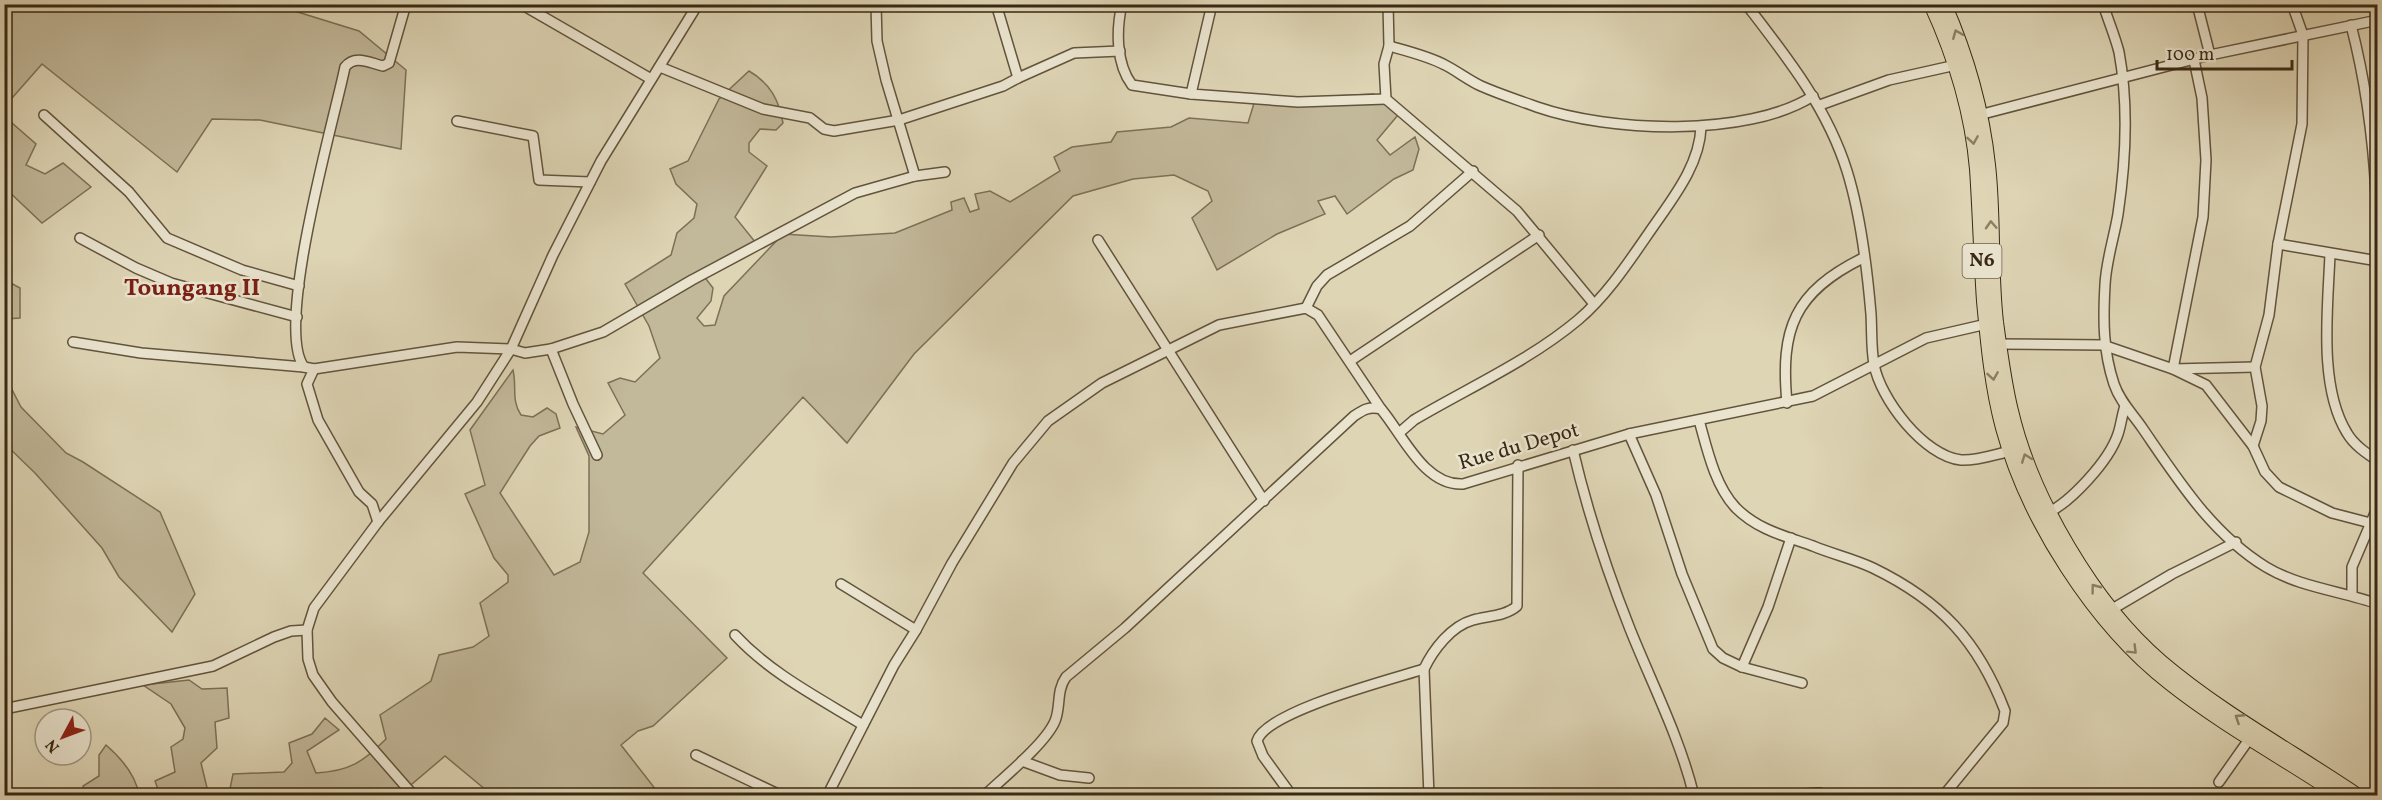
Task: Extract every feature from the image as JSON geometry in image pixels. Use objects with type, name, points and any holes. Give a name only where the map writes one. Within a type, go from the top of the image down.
[{"type":"highway","name":"N6","points":[[1931,4],[1975,116],[1988,165],[1991,322],[1998,408],[2011,451],[2044,514],[2072,554],[2107,613],[2195,694],[2250,738],[2340,795]]},
{"type":"highway","name":"N6","points":[[1944,4],[1967,62],[1975,116]]},
{"type":"highway","name":"N6","points":[[1994,345],[2013,420],[2044,514]]},
{"type":"highway","name":"N6","points":[[2195,694],[2358,795]]},
{"type":"street","points":[[304,367],[297,359],[299,286],[310,211],[345,67],[357,59],[383,66],[389,63],[406,4]]},
{"type":"street","points":[[521,4],[651,79]]},
{"type":"street","points":[[414,795],[378,756],[313,675],[308,659],[307,630],[314,608],[378,522],[477,402],[511,349],[553,255],[590,182],[698,4]]},
{"type":"street","points":[[876,4],[877,41],[915,176]]},
{"type":"street","points":[[996,4],[1018,78]]},
{"type":"street","points":[[1122,4],[1119,18],[1122,72],[1132,85],[1191,94],[1298,102],[1386,99],[1473,171],[1517,211],[1594,304]]},
{"type":"street","points":[[1191,94],[1212,4]]},
{"type":"street","points":[[1386,99],[1384,64],[1389,46],[1388,4]]},
{"type":"street","points":[[1746,4],[1820,105],[1847,170],[1857,212],[1871,313],[1874,365],[1886,395],[1898,414],[1927,444],[1962,460],[2011,451]]},
{"type":"street","points":[[2103,4],[2118,52],[2126,114],[2126,155],[2105,283],[2103,345],[2115,386],[2125,406],[2187,492],[2214,524],[2266,567],[2288,577],[2378,604]]},
{"type":"street","points":[[2197,4],[2210,55]]},
{"type":"street","points":[[2253,446],[2261,422],[2262,406],[2255,367],[2269,315],[2278,244],[2302,124],[2303,35],[2292,4]]},
{"type":"street","points":[[1975,116],[2210,55],[2378,20]]},
{"type":"street","points":[[2278,244],[2377,261],[2376,192],[2361,66],[2351,25]]},
{"type":"street","points":[[1389,46],[1443,64],[1480,85],[1571,118],[1592,122],[1701,127],[1750,120],[1779,112],[1813,96]]},
{"type":"street","points":[[660,67],[763,109],[810,117],[824,129],[834,131],[899,120],[993,90],[1074,53],[1120,51]]},
{"type":"street","points":[[2173,369],[2203,217],[2206,160],[2202,98],[2194,60]]},
{"type":"street","points":[[1820,105],[1889,80],[1956,65]]},
{"type":"street","points":[[44,116],[129,192],[167,238],[242,270],[299,286]]},
{"type":"street","points":[[458,121],[533,136],[539,180],[590,182]]},
{"type":"street","points":[[1399,433],[1414,420],[1546,344],[1594,304],[1624,268],[1693,164],[1701,142],[1701,127]]},
{"type":"street","points":[[827,795],[894,665],[916,630],[952,562],[1012,463],[1048,421],[1102,383],[1219,325],[1306,308],[1317,286],[1327,275],[1410,226],[1473,171]]},
{"type":"street","points":[[73,342],[141,353],[314,369],[457,347],[511,349],[525,353],[551,349],[603,332],[692,280],[855,194],[915,176],[945,172]]},
{"type":"street","points":[[1350,362],[1539,235]]},
{"type":"street","points":[[80,238],[135,268],[171,283],[297,317]]},
{"type":"street","points":[[1098,240],[1264,501]]},
{"type":"street","points":[[2330,254],[2329,363],[2334,398],[2347,433],[2358,446],[2378,461]]},
{"type":"street","points":[[1787,403],[1784,365],[1787,343],[1798,311],[1816,288],[1840,269],[1863,258]]},
{"type":"street","name":"Rue du Depot","points":[[1306,308],[1318,315],[1399,433],[1435,476],[1452,485],[1463,484],[1518,465],[1629,434],[1813,396],[1926,338],[1991,322]]},
{"type":"street","points":[[1994,345],[2103,345],[2173,369],[2206,385],[2253,446],[2265,472],[2279,487],[2332,513],[2374,525]]},
{"type":"street","points":[[551,349],[597,455]]},
{"type":"street","points":[[2173,369],[2255,367]]},
{"type":"street","points":[[314,369],[307,384],[318,420],[359,492],[372,504],[378,522]]},
{"type":"street","points":[[2044,514],[2074,495],[2107,453],[2118,435],[2125,406]]},
{"type":"street","points":[[984,795],[1022,761],[1053,726],[1060,684],[1065,677],[1125,628],[1354,416],[1365,409],[1381,409]]},
{"type":"street","points":[[1699,420],[1711,460],[1735,506],[1768,531],[1872,568],[1925,598],[1955,623],[1972,646],[2005,711],[2003,723],[1944,795]]},
{"type":"street","points":[[1629,434],[1656,495],[1682,573],[1697,604],[1708,640],[1723,658],[1743,667],[1803,683]]},
{"type":"street","points":[[1574,450],[1591,518],[1629,625],[1686,762],[1694,795]]},
{"type":"street","points":[[1429,795],[1428,716],[1424,669],[1431,655],[1455,629],[1470,621],[1511,612],[1517,606],[1518,465]]},
{"type":"street","points":[[2352,595],[2352,567],[2374,525],[2378,506]]},
{"type":"street","points":[[1743,667],[1768,607],[1791,538]]},
{"type":"street","points":[[2107,613],[2172,574],[2236,542]]},
{"type":"street","points":[[841,584],[916,630]]},
{"type":"street","points":[[4,709],[213,666],[274,637],[291,631],[307,630]]},
{"type":"street","points":[[735,635],[750,652],[771,667],[863,725]]},
{"type":"street","points":[[1292,795],[1272,770],[1257,741],[1266,728],[1309,705],[1424,669]]},
{"type":"street","points":[[2219,782],[2250,738]]},
{"type":"street","points":[[696,755],[782,795]]},
{"type":"street","points":[[1022,761],[1060,775],[1089,778]]},
{"type":"street","points":[[1774,795],[1820,793]]},
{"type":"shaded area","points":[[5,5],[284,5],[288,9],[359,31],[406,70],[401,149],[260,120],[212,119],[177,172],[42,64],[5,106]]},
{"type":"shaded area","points":[[749,71],[763,81],[772,93],[783,123],[776,130],[760,129],[749,143],[749,152],[767,166],[735,217],[756,243],[703,275],[713,288],[711,301],[697,318],[704,326],[715,325],[724,296],[783,234],[831,237],[895,233],[952,210],[951,202],[964,198],[970,212],[979,209],[975,194],[990,191],[1010,202],[1060,171],[1054,157],[1072,147],[1111,142],[1117,132],[1171,127],[1189,118],[1248,123],[1255,100],[1374,94],[1398,115],[1377,140],[1390,155],[1415,137],[1419,149],[1413,170],[1394,179],[1347,214],[1335,196],[1318,201],[1325,214],[1277,234],[1217,270],[1192,218],[1212,201],[1208,191],[1174,175],[1133,179],[1073,196],[914,354],[847,443],[803,397],[643,573],[727,658],[653,726],[638,731],[621,745],[660,795],[492,795],[445,756],[399,795],[160,795],[155,781],[175,772],[171,747],[183,739],[185,728],[171,704],[143,685],[189,680],[202,689],[227,688],[229,718],[215,722],[217,748],[201,763],[208,792],[222,794],[230,789],[233,774],[284,772],[292,763],[289,743],[312,734],[325,718],[339,730],[307,751],[316,773],[338,770],[355,764],[386,739],[380,715],[431,681],[439,655],[473,647],[489,636],[480,603],[508,582],[508,575],[494,558],[465,494],[485,485],[470,430],[513,370],[515,399],[521,415],[533,417],[547,408],[556,414],[560,428],[539,436],[500,493],[554,575],[580,562],[589,532],[589,456],[576,427],[603,434],[625,415],[608,383],[620,378],[635,382],[660,358],[649,326],[625,284],[671,255],[677,233],[694,218],[697,204],[676,184],[670,169],[688,161],[719,99]]},
{"type":"shaded area","points":[[4,116],[36,144],[26,165],[45,174],[63,163],[91,187],[42,223],[5,188]]},
{"type":"shaded area","points":[[5,280],[20,288],[20,318],[5,319]]},
{"type":"shaded area","points":[[5,376],[21,407],[66,453],[160,512],[195,594],[172,632],[119,577],[102,548],[35,473],[5,444]]},
{"type":"shaded area","points":[[106,745],[127,768],[135,781],[139,795],[86,795],[83,786],[99,776],[99,755]]},
{"type":"district","name":"Toungang II","points":[[192,289]]}]
